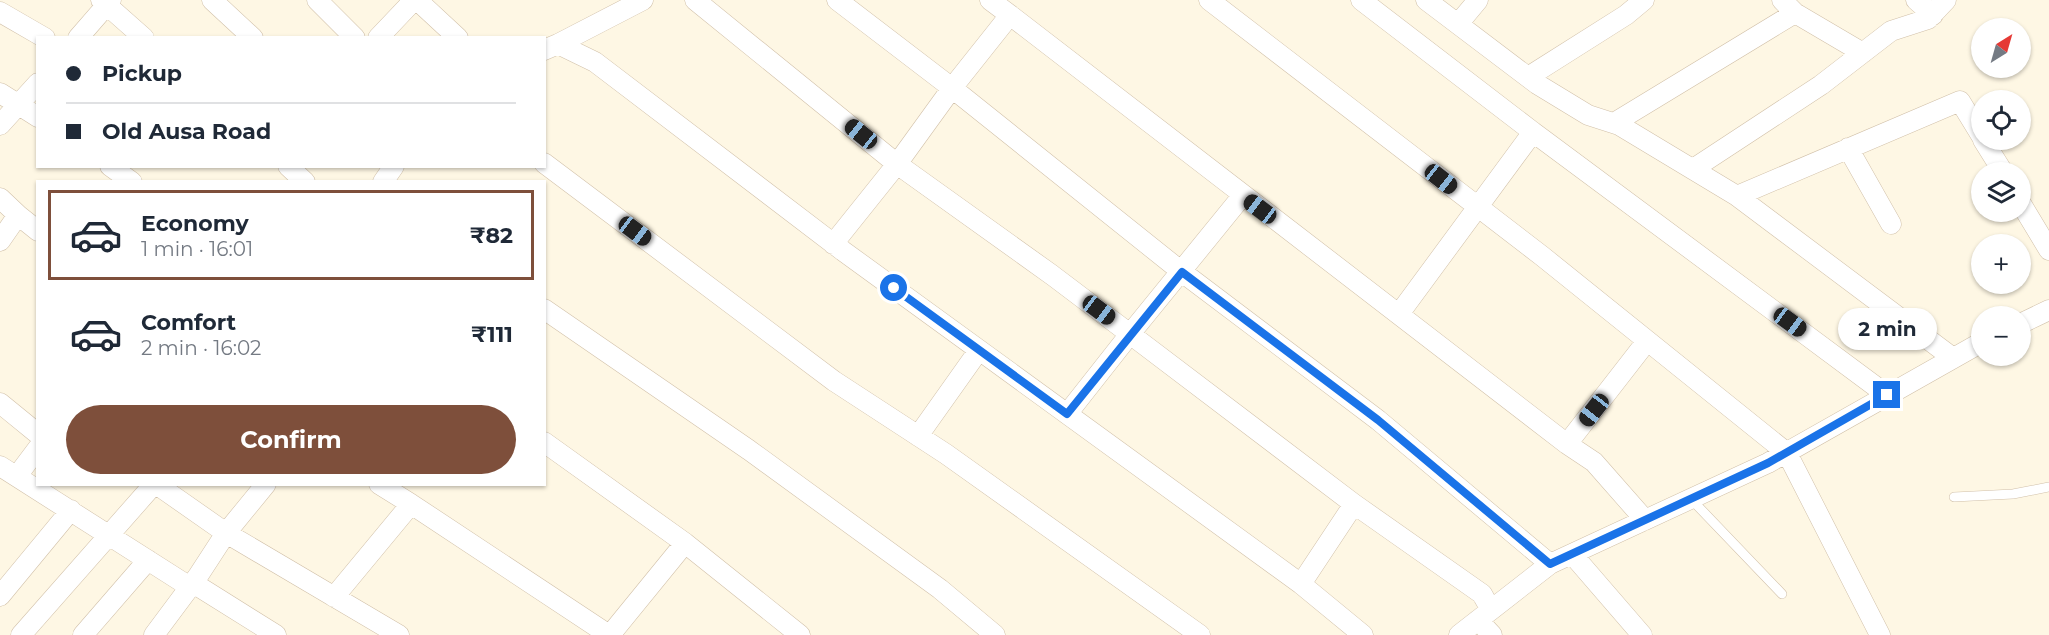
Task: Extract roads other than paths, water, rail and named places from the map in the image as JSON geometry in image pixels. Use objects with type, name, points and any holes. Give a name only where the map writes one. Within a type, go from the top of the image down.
[{"type":"street","points":[[212,0],[250,36]]},
{"type":"street","points":[[316,0],[353,36]]},
{"type":"street","points":[[380,36],[416,0],[456,36]]},
{"type":"street","points":[[551,47],[643,0]]},
{"type":"street","points":[[695,0],[897,164],[1052,275],[1354,504],[1482,594],[1485,615],[1492,635]]},
{"type":"street","points":[[837,0],[952,88],[1182,272],[1378,420],[1550,564]]},
{"type":"street","points":[[990,0],[1567,444],[1594,462],[1645,520]]},
{"type":"street","points":[[1209,0],[1647,340],[1786,453],[1880,635]]},
{"type":"street","points":[[1361,0],[1533,132],[1887,395]]},
{"type":"street","points":[[1426,0],[1528,77],[1588,115],[1614,123],[1737,196],[1953,358]]},
{"type":"street","points":[[1458,24],[1478,0]]},
{"type":"street","points":[[1528,77],[1626,15],[1644,0]]},
{"type":"street","points":[[1916,0],[1933,15]]},
{"type":"street","points":[[1693,169],[1821,85],[1891,31],[1928,19],[1946,0]]},
{"type":"street","points":[[80,36],[106,1],[142,36]]},
{"type":"street","points":[[1614,123],[1789,7],[1863,53]]},
{"type":"street","points":[[0,12],[42,36]]},
{"type":"street","points":[[833,244],[1010,15]]},
{"type":"street","points":[[551,47],[595,62],[833,244],[1301,584],[1364,635]]},
{"type":"street","points":[[0,125],[36,85]]},
{"type":"street","points":[[0,93],[36,116]]},
{"type":"street","points":[[1737,196],[1960,101],[1971,120]]},
{"type":"street","points":[[1400,314],[1533,132]]},
{"type":"street","points":[[1848,148],[1891,224]]},
{"type":"street","points":[[546,165],[834,381],[918,436],[1200,635]]},
{"type":"street","points":[[113,168],[129,180]]},
{"type":"street","points":[[290,168],[303,180]]},
{"type":"street","points":[[1067,414],[1243,195]]},
{"type":"street","points":[[0,198],[36,229]]},
{"type":"street","points":[[0,241],[18,215]]},
{"type":"street","points":[[2031,220],[2049,250]]},
{"type":"street","points":[[546,310],[768,464],[940,589],[996,635]]},
{"type":"street","points":[[2031,319],[2049,310]]},
{"type":"street","points":[[1567,444],[1647,340]]},
{"type":"street","points":[[1459,635],[1550,564],[1768,463],[1971,348]]},
{"type":"street","points":[[918,436],[979,350]]},
{"type":"street","points":[[0,403],[36,432]]},
{"type":"street","points":[[546,443],[685,543],[800,635]]},
{"type":"street","points":[[36,450],[8,471],[148,560],[276,635]]},
{"type":"street","points":[[21,635],[153,486]]},
{"type":"street","points":[[158,486],[226,533],[399,635]]},
{"type":"street","points":[[154,635],[226,533],[264,486]]},
{"type":"street","points":[[382,486],[609,635],[685,543]]},
{"type":"street","points":[[334,597],[411,504]]},
{"type":"street","points":[[1301,584],[1354,504]]},
{"type":"street","points":[[0,596],[71,510]]},
{"type":"street","points":[[1572,554],[1642,635]]},
{"type":"street","points":[[83,635],[148,560]]},
{"type":"lane","points":[[1954,497],[2013,494],[2049,487]]},
{"type":"lane","points":[[1691,499],[1782,594]]}]
